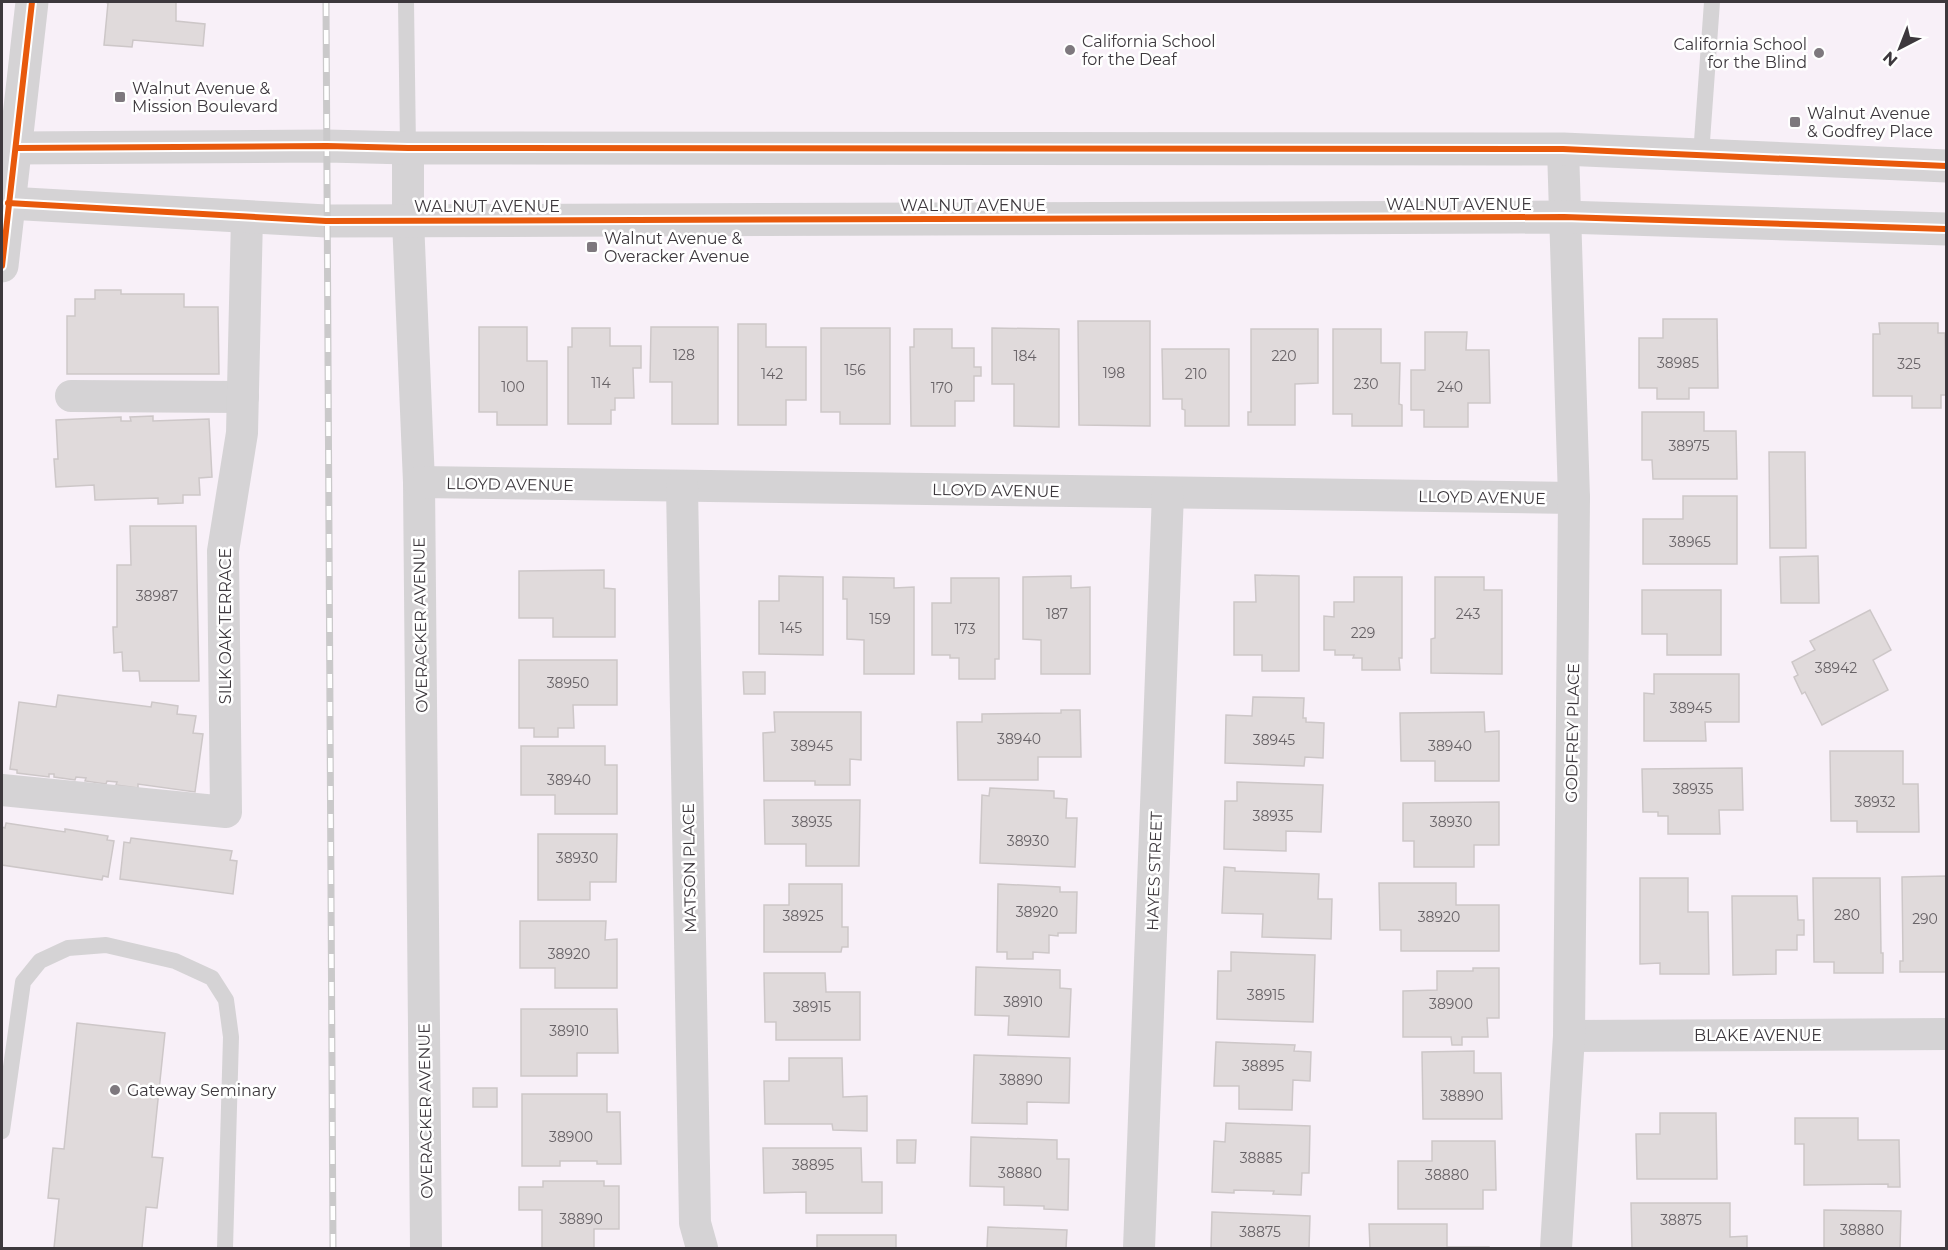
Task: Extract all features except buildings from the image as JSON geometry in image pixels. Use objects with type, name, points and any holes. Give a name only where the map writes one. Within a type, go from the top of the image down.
[{"type":"main road","points":[[2,266],[9,150],[32,2]]},
{"type":"main road","points":[[9,150],[327,146],[408,148],[1563,149],[1947,166]]},
{"type":"main road","name":"WALNUT AVENUE","points":[[5,202],[326,221],[1564,217],[1947,229]]},
{"type":"street","name":"OVERACKER AVENUE","points":[[408,148],[408,220],[418,482],[426,1248]]},
{"type":"street","name":"GODFREY PLACE","points":[[1556,1248],[1569,1036],[1574,498],[1563,149]]},
{"type":"street","name":"SILK OAK TERRACE","points":[[2,790],[226,812],[223,550],[242,433],[247,217]]},
{"type":"street","points":[[71,396],[243,397]]},
{"type":"street","name":"LLOYD AVENUE","points":[[418,482],[1574,498]]},
{"type":"street","name":"MATSON PLACE","points":[[682,486],[695,1223],[702,1248]]},
{"type":"street","name":"HAYES STREET","points":[[1139,1248],[1168,493]]},
{"type":"street","name":"BLAKE AVENUE","points":[[1569,1036],[1947,1034]]},
{"type":"lane","name":"OVERACKER AVENUE","points":[[406,2],[408,148]]},
{"type":"lane","points":[[1701,156],[1712,2]]},
{"type":"lane","points":[[2,1131],[23,982],[40,961],[68,948],[106,945],[175,961],[212,978],[226,1000],[231,1037],[225,1248]]},
{"type":"railway","points":[[326,2],[333,1248]]},
{"type":"cycle path","points":[[2,266],[32,2]]},
{"type":"cycle path","points":[[16,148],[327,146],[408,148],[1563,149],[1946,166]]},
{"type":"cycle path","points":[[8,203],[326,221],[1564,217],[1946,229]]},
{"type":"place","name":"California School for the Deaf","points":[[1070,50]]},
{"type":"place","name":"California School for the Blind","points":[[1819,53]]},
{"type":"place","name":"Walnut Avenue & Mission Boulevard","points":[[120,97]]},
{"type":"place","name":"Walnut Avenue & Godfrey Place","points":[[1795,122]]},
{"type":"place","name":"Walnut Avenue & Overacker Avenue","points":[[592,247]]},
{"type":"place","name":"Gateway Seminary","points":[[115,1090]]}]
